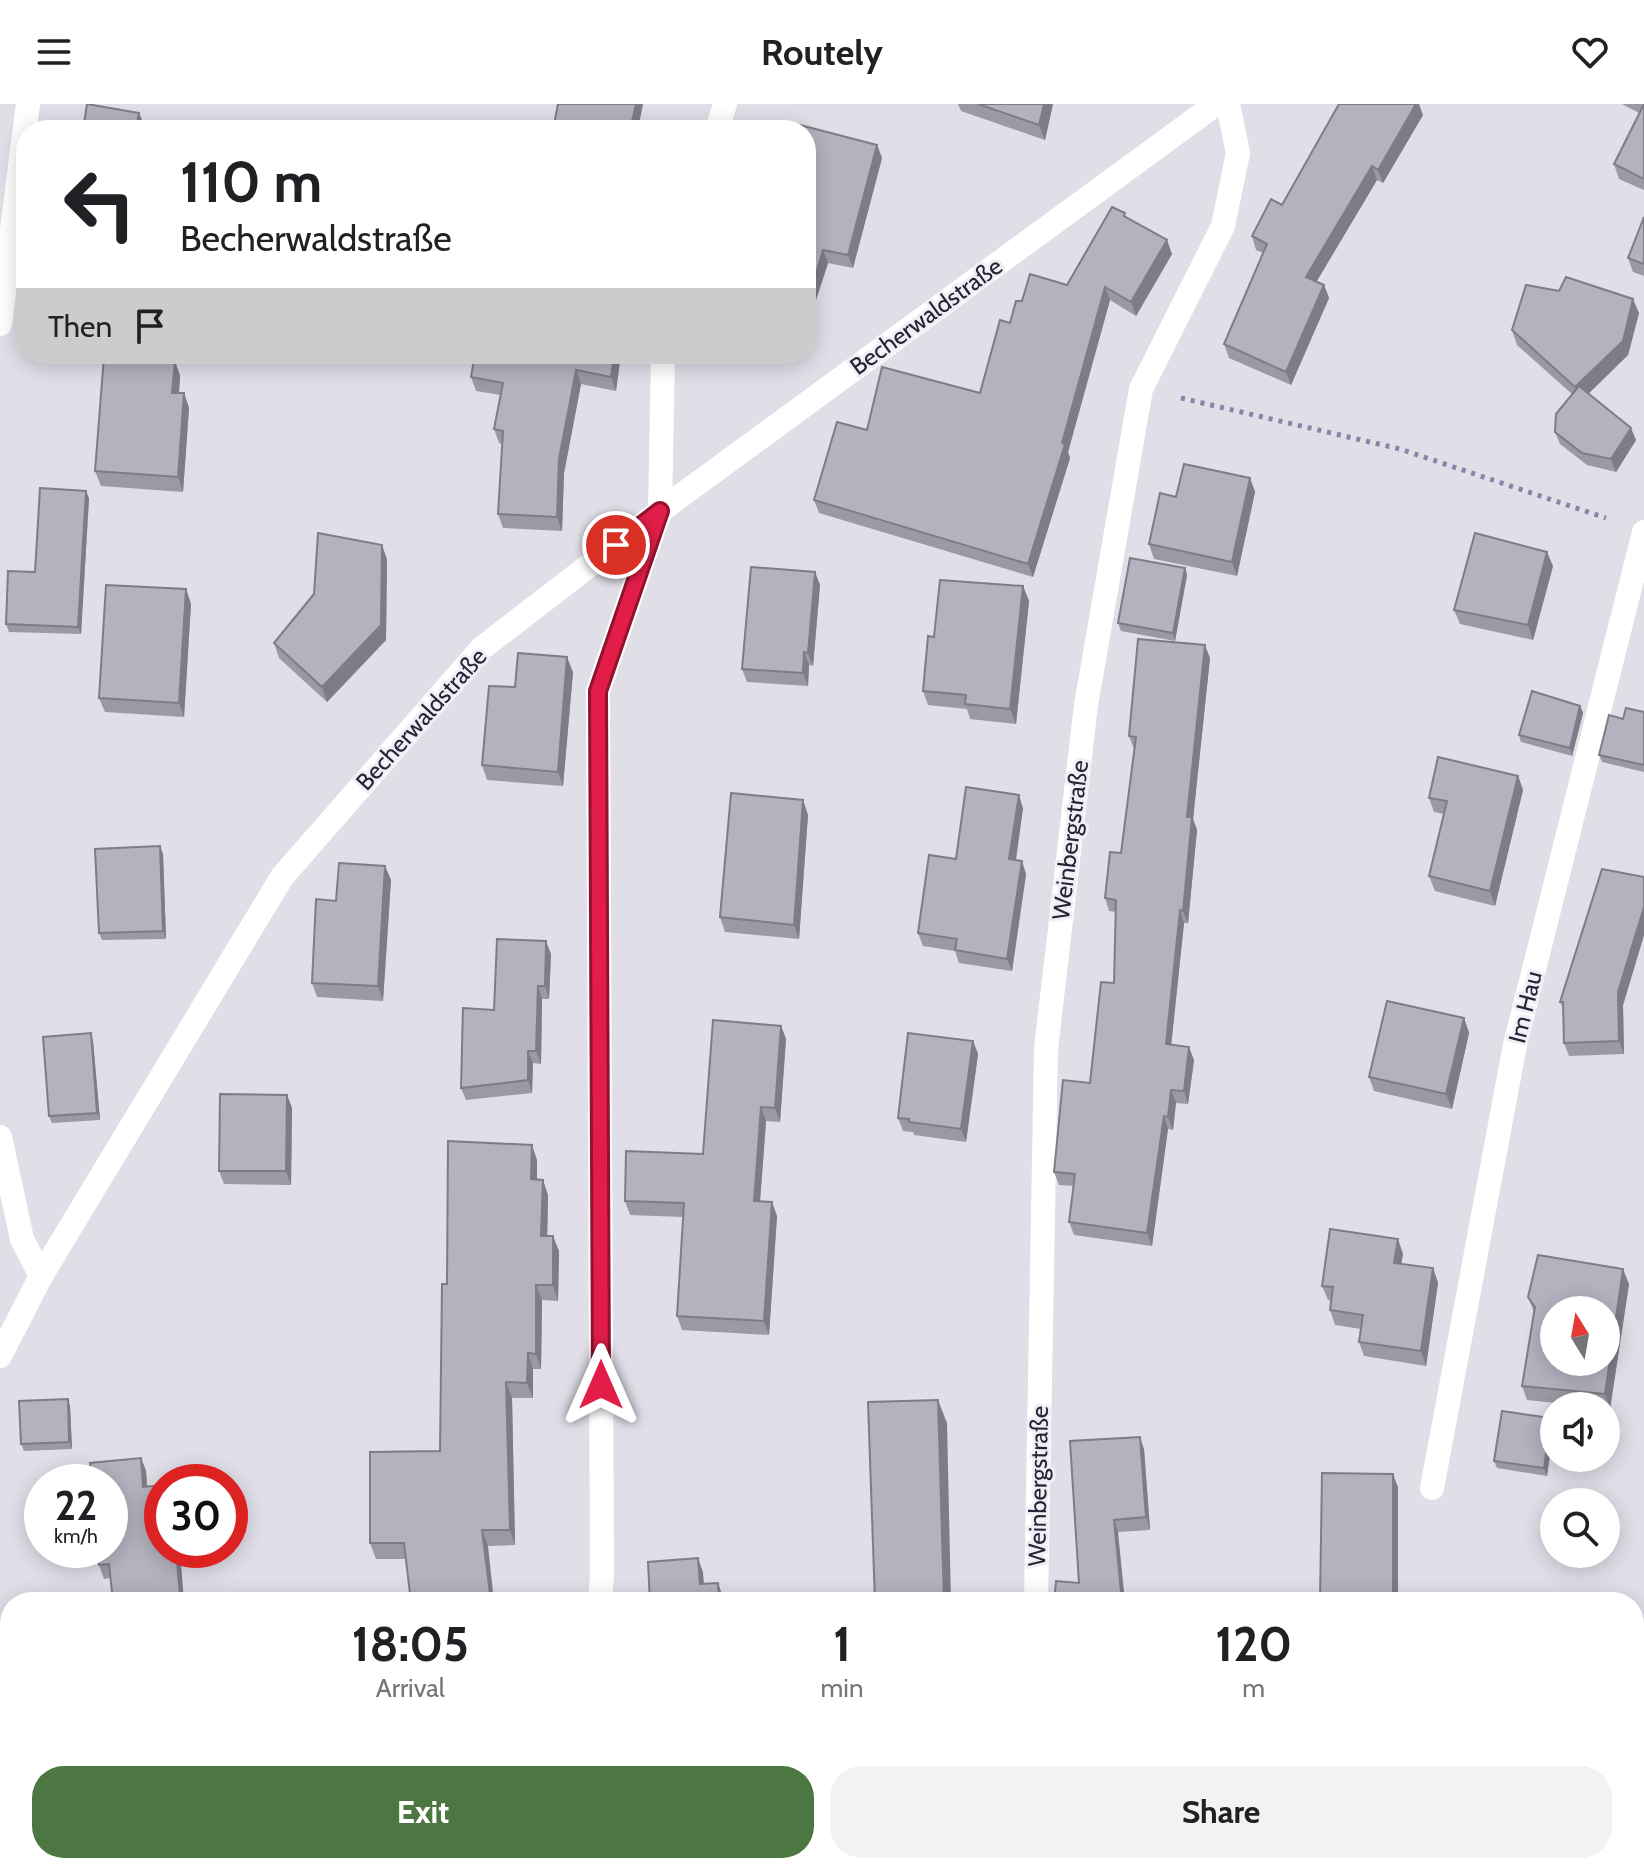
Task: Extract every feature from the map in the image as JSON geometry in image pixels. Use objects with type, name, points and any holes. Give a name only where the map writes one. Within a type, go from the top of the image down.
[{"type":"street","name":"Becherwaldstraße","points":[[0,1356],[41,1276],[282,877],[482,648],[660,511],[1216,104]]},
{"type":"street","name":"Weinbergstraße","points":[[1036,1592],[1046,1049],[1086,705],[1141,389],[1223,226],[1238,153],[1228,104]]},
{"type":"street","points":[[0,324],[16,198]]},
{"type":"street","points":[[601,1592],[598,691],[660,511],[663,364]]},
{"type":"street","name":"Im Hau","points":[[1432,1488],[1515,1045],[1644,532]]},
{"type":"street","points":[[0,1137],[22,1239],[41,1276]]},
{"type":"path","points":[[1141,389],[1400,449],[1615,522]]},
{"type":"building","points":[[87,104],[139,113],[138,120],[85,120]]},
{"type":"building","points":[[558,104],[636,104],[632,120],[555,120]]},
{"type":"building","points":[[978,104],[1044,104],[1039,125]]},
{"type":"building","points":[[1339,104],[1416,104],[1378,170],[1372,166],[1306,277],[1324,285],[1286,372],[1224,344],[1267,244],[1252,236],[1271,199],[1282,205]]},
{"type":"building","points":[[1644,104],[1644,179],[1614,164]]},
{"type":"building","points":[[816,129],[877,145],[848,255],[823,250],[816,273]]},
{"type":"building","points":[[1112,207],[1167,240],[1131,302],[1105,287],[1062,443],[1065,444],[1028,564],[814,500],[837,422],[867,430],[882,367],[980,393],[1000,320],[1010,323],[1016,301],[1022,301],[1030,274],[1067,285]]},
{"type":"building","points":[[1644,217],[1644,264],[1628,258]]},
{"type":"building","points":[[1566,277],[1633,299],[1623,341],[1575,387],[1512,330],[1526,285],[1559,291]]},
{"type":"building","points":[[103,364],[175,364],[172,393],[184,393],[178,477],[95,471]]},
{"type":"building","points":[[473,364],[613,364],[611,377],[576,370],[559,459],[557,517],[498,514],[503,431],[494,429],[503,383],[471,377]]},
{"type":"building","points":[[1579,386],[1631,428],[1611,459],[1582,453],[1555,432],[1556,414]]},
{"type":"building","points":[[1184,464],[1250,478],[1232,562],[1149,544],[1160,493],[1176,497]]},
{"type":"building","points":[[40,488],[86,491],[78,627],[6,624],[8,571],[35,572]]},
{"type":"building","points":[[318,533],[382,545],[381,625],[322,687],[274,643],[314,594]]},
{"type":"building","points":[[1475,533],[1547,552],[1528,625],[1454,610]]},
{"type":"building","points":[[1130,558],[1185,568],[1173,633],[1118,623]]},
{"type":"building","points":[[751,567],[815,572],[808,653],[804,652],[803,673],[742,669]]},
{"type":"building","points":[[940,580],[1023,586],[1010,709],[965,704],[966,695],[923,691],[928,636],[934,637]]},
{"type":"building","points":[[106,585],[186,589],[179,703],[99,698]]},
{"type":"building","points":[[1138,639],[1205,645],[1187,817],[1192,817],[1183,911],[1180,910],[1166,1044],[1189,1047],[1184,1091],[1171,1090],[1168,1117],[1164,1116],[1147,1233],[1069,1222],[1075,1174],[1054,1172],[1063,1080],[1090,1083],[1101,982],[1114,983],[1116,900],[1105,898],[1110,852],[1121,853],[1136,737],[1129,736]]},
{"type":"building","points":[[518,653],[567,657],[558,772],[482,765],[489,686],[515,687]]},
{"type":"building","points":[[1532,691],[1580,706],[1570,748],[1519,735]]},
{"type":"building","points":[[1626,708],[1644,712],[1644,765],[1599,755],[1609,715],[1623,719]]},
{"type":"building","points":[[1438,757],[1518,776],[1490,891],[1429,876],[1447,801],[1429,798]]},
{"type":"building","points":[[966,787],[1019,795],[1009,859],[1022,861],[1007,959],[955,950],[957,939],[918,933],[929,855],[956,859]]},
{"type":"building","points":[[731,793],[803,800],[794,925],[720,917]]},
{"type":"building","points":[[160,846],[163,931],[99,933],[95,849]]},
{"type":"building","points":[[339,863],[385,866],[378,986],[312,983],[316,899],[336,901]]},
{"type":"building","points":[[1602,869],[1644,877],[1644,907],[1618,992],[1619,1041],[1564,1043],[1563,1002],[1560,1002]]},
{"type":"building","points":[[497,939],[546,941],[545,986],[538,986],[536,1051],[528,1051],[528,1080],[461,1088],[463,1008],[494,1010]]},
{"type":"building","points":[[1387,1001],[1464,1018],[1446,1094],[1369,1077]]},
{"type":"building","points":[[713,1020],[781,1026],[775,1108],[761,1107],[754,1201],[772,1202],[764,1321],[677,1316],[684,1203],[625,1201],[626,1151],[703,1154]]},
{"type":"building","points":[[91,1033],[97,1113],[49,1116],[43,1037]]},
{"type":"building","points":[[908,1033],[973,1041],[961,1129],[898,1118]]},
{"type":"building","points":[[220,1094],[287,1095],[286,1171],[219,1171]]},
{"type":"building","points":[[448,1141],[532,1145],[531,1179],[543,1180],[541,1236],[553,1236],[553,1285],[536,1285],[536,1354],[528,1353],[527,1383],[506,1382],[510,1530],[482,1530],[490,1592],[410,1592],[404,1543],[370,1543],[370,1452],[440,1451],[442,1284],[447,1284]]},
{"type":"building","points":[[1330,1229],[1398,1239],[1394,1263],[1433,1268],[1421,1351],[1359,1342],[1363,1315],[1330,1310],[1333,1287],[1322,1286]]},
{"type":"building","points":[[1538,1255],[1623,1269],[1619,1296],[1540,1296],[1540,1376],[1608,1376],[1605,1392],[1522,1386],[1535,1307],[1528,1297]]},
{"type":"building","points":[[68,1399],[69,1442],[21,1444],[19,1401]]},
{"type":"building","points":[[938,1400],[944,1592],[875,1592],[868,1402]]},
{"type":"building","points":[[1502,1411],[1540,1416],[1540,1467],[1494,1461]]},
{"type":"building","points":[[1140,1437],[1146,1517],[1114,1520],[1121,1592],[1055,1592],[1056,1581],[1079,1583],[1070,1441]]},
{"type":"building","points":[[141,1458],[144,1568],[178,1568],[180,1592],[112,1592],[109,1568],[128,1568],[128,1464],[90,1464]]},
{"type":"building","points":[[1322,1473],[1393,1474],[1393,1592],[1320,1592]]},
{"type":"building","points":[[698,1558],[700,1584],[718,1583],[718,1592],[650,1592],[648,1562]]},
{"type":"route","points":[[601,1385],[598,691],[660,511],[616,545]]}]
